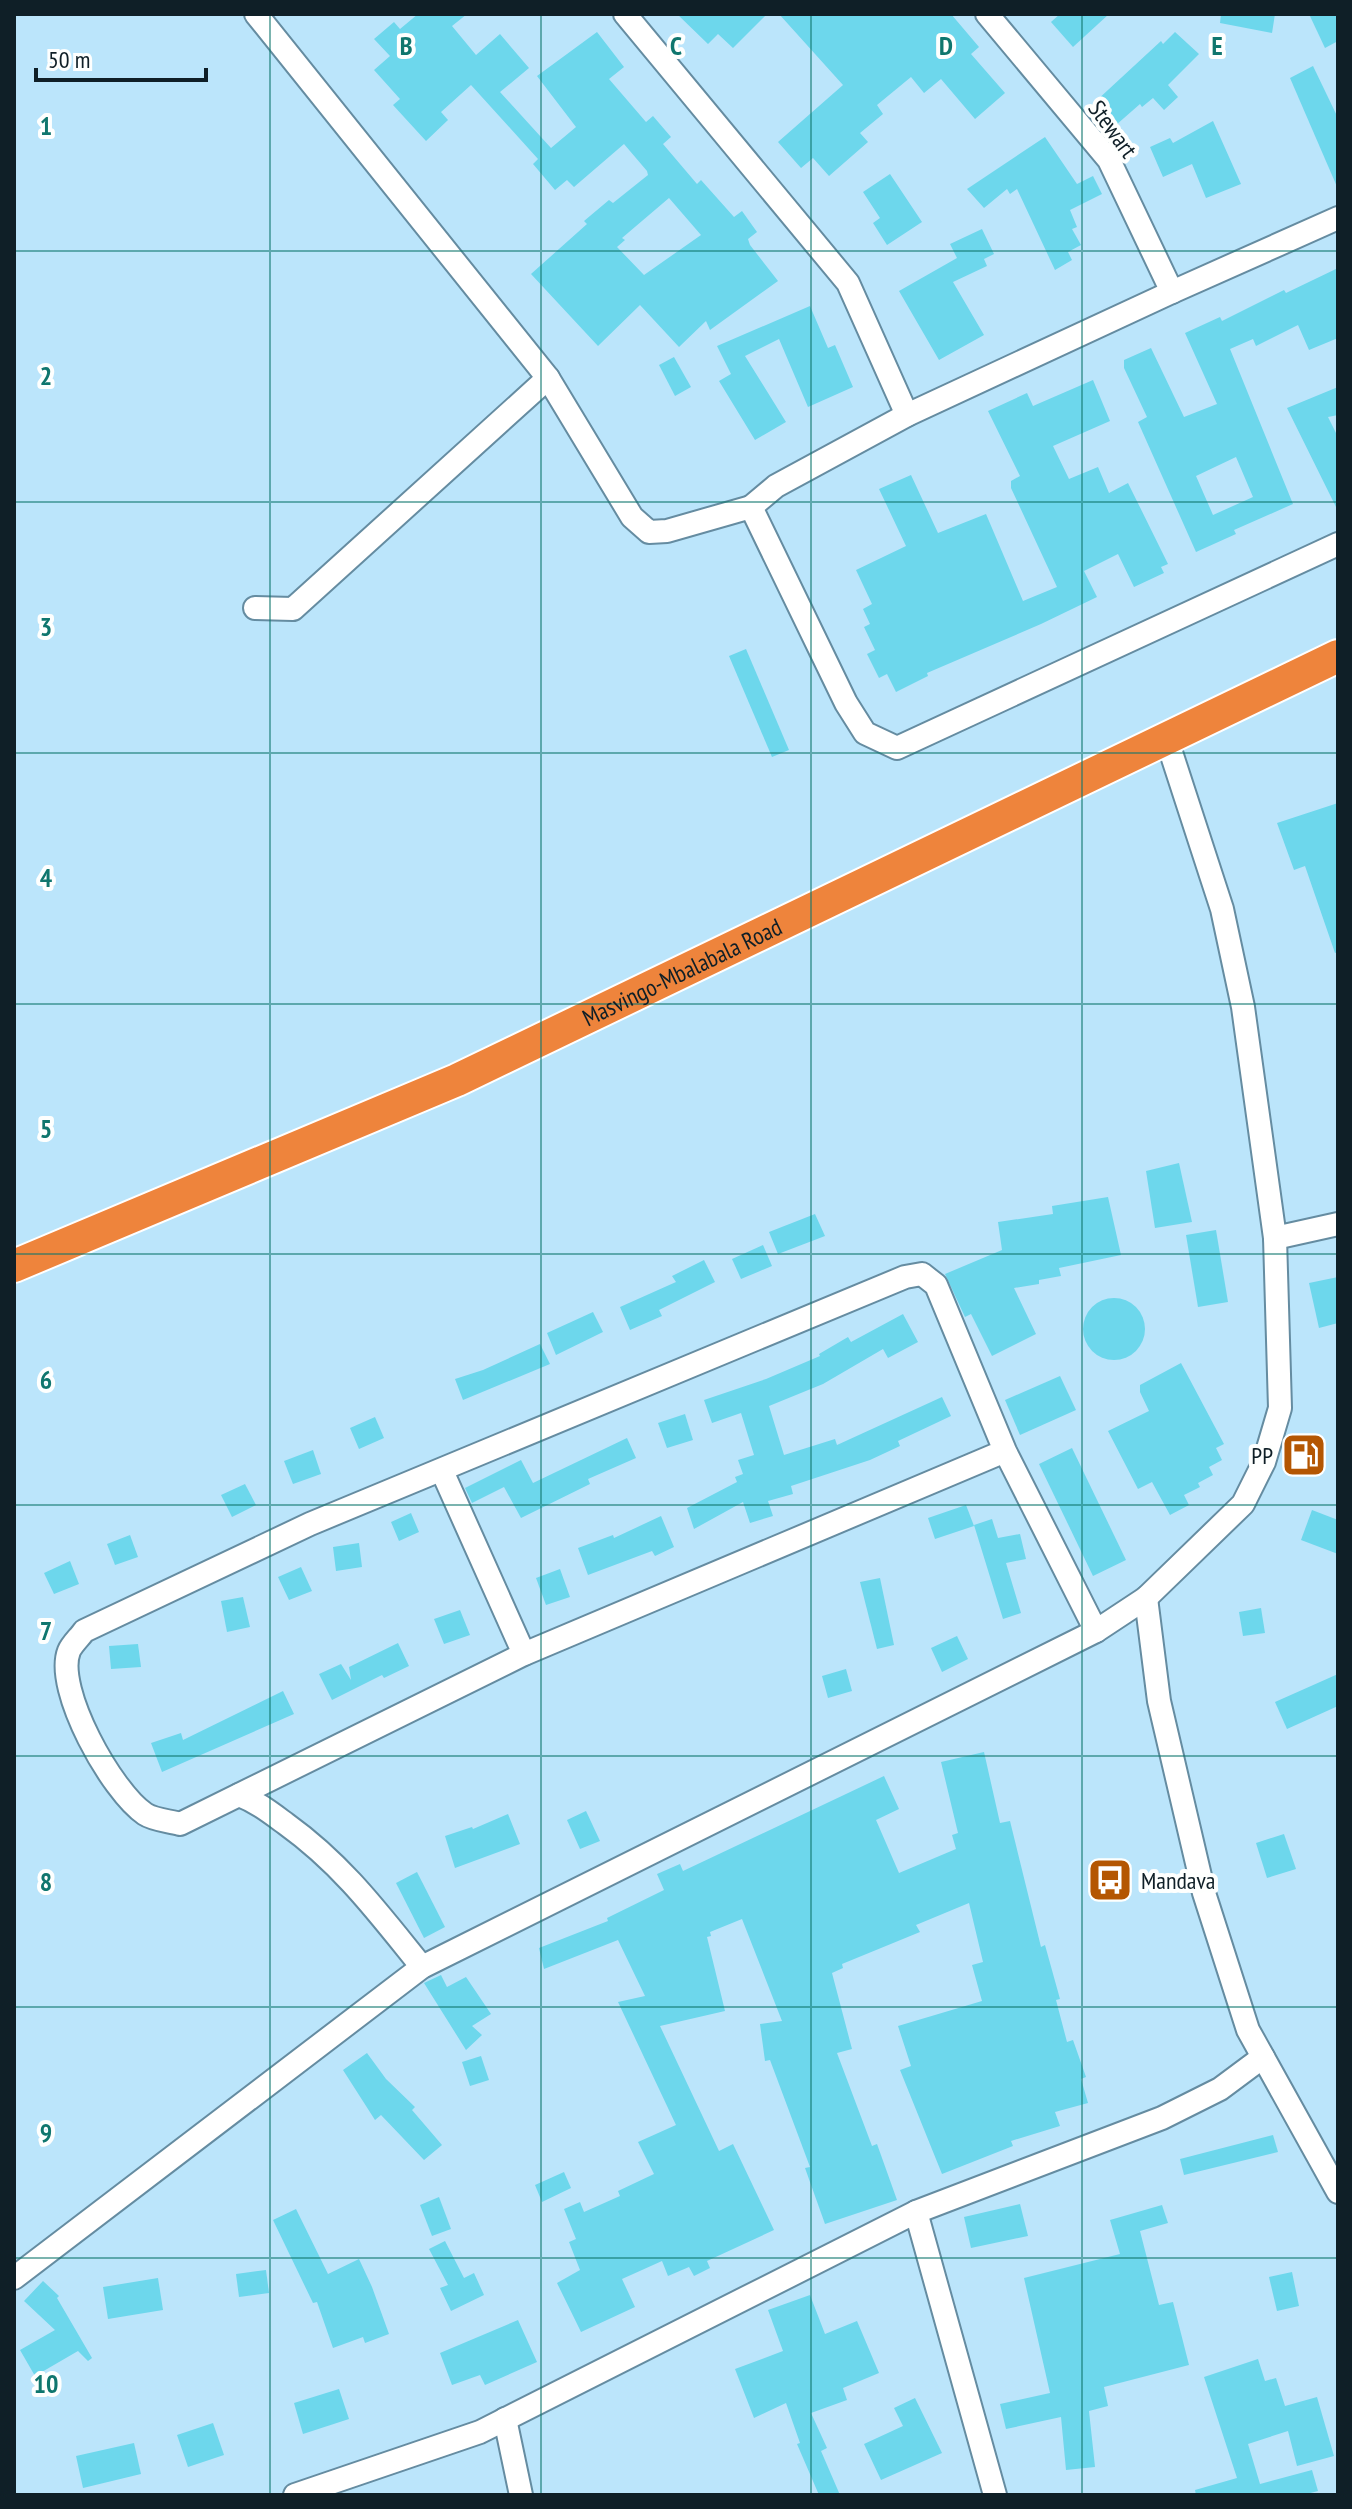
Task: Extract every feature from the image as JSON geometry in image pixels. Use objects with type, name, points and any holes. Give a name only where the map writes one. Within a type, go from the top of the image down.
[{"type":"highway","name":"Masvingo-Mbalabala Road","points":[[14,1266],[457,1080],[1338,656]]},
{"type":"street","points":[[256,14],[548,378],[632,517],[649,532],[667,531],[751,507],[776,486],[907,415],[1338,218]]},
{"type":"street","points":[[625,14],[848,283],[907,415]]},
{"type":"street","name":"Stewart","points":[[987,14],[1109,160],[1172,292]]},
{"type":"street","points":[[255,608],[293,609],[548,378]]},
{"type":"street","points":[[751,507],[846,703],[865,733],[897,748],[1338,544]]},
{"type":"street","points":[[14,2278],[422,1967],[1096,1631],[1146,1598],[1243,1504],[1264,1462],[1280,1408],[1275,1238],[1240,993],[1222,909],[1167,740]]},
{"type":"street","points":[[1275,1238],[1338,1224]]},
{"type":"street","points":[[1005,1451],[524,1654],[180,1824],[146,1815],[120,1789],[80,1723],[67,1673],[69,1650],[84,1631],[310,1524],[905,1277],[922,1274],[936,1285],[1005,1451],[1096,1631]]},
{"type":"street","points":[[442,1471],[524,1654]]},
{"type":"street","points":[[1146,1598],[1159,1701],[1204,1893],[1248,2030],[1338,2192]]},
{"type":"street","points":[[239,1795],[254,1801],[318,1847],[356,1884],[422,1967]]},
{"type":"street","points":[[295,2495],[480,2432],[916,2212],[1162,2118],[1220,2089],[1263,2057]]},
{"type":"street","points":[[916,2212],[995,2495]]},
{"type":"street","points":[[505,2419],[521,2495]]},
{"type":"building","points":[[418,14],[467,14],[452,26],[476,55],[500,34],[529,68],[500,92],[551,148],[576,127],[537,76],[597,32],[624,67],[609,79],[646,122],[653,116],[671,137],[663,144],[697,184],[701,180],[734,217],[742,211],[757,232],[748,239],[750,245],[778,281],[710,330],[706,321],[679,347],[640,305],[598,346],[531,274],[587,224],[584,221],[609,200],[613,203],[648,175],[647,171],[624,144],[574,187],[567,180],[555,190],[533,164],[538,159],[471,85],[441,112],[448,120],[426,141],[393,105],[400,99],[374,70],[390,56],[374,39],[394,22],[400,29]],"holes":[[[669,198],[701,235],[644,275],[617,247],[625,240],[622,238]]]},
{"type":"building","points":[[677,14],[767,14],[733,48],[718,34],[708,44]]},
{"type":"building","points":[[779,14],[951,14],[979,47],[971,54],[1005,93],[975,119],[941,79],[924,93],[911,77],[877,105],[883,114],[860,133],[868,142],[829,176],[813,158],[801,168],[778,142],[843,85]]},
{"type":"building","points":[[1060,14],[1109,14],[1073,47],[1051,22]]},
{"type":"building","points":[[1221,14],[1275,14],[1272,33],[1220,23]]},
{"type":"building","points":[[1309,14],[1338,14],[1338,41],[1325,48]]},
{"type":"building","points":[[1175,32],[1199,54],[1168,85],[1178,97],[1164,110],[1153,98],[1142,107],[1140,104],[1116,125],[1095,102],[1161,41],[1163,44]]},
{"type":"building","points":[[1313,66],[1338,118],[1338,189],[1290,78]]},
{"type":"building","points":[[1213,121],[1241,184],[1206,198],[1192,164],[1163,177],[1150,147],[1170,138],[1173,143]]},
{"type":"building","points":[[1045,137],[1077,184],[1093,176],[1102,194],[1070,210],[1077,227],[1072,229],[1081,245],[1068,252],[1072,260],[1055,270],[1017,189],[1010,194],[1007,189],[984,208],[967,189]]},
{"type":"building","points":[[890,174],[922,222],[887,245],[873,223],[880,218],[863,192]]},
{"type":"building","points":[[982,229],[994,254],[984,259],[987,266],[953,282],[984,335],[939,360],[899,291],[957,258],[950,244]]},
{"type":"building","points":[[1338,268],[1338,338],[1309,350],[1298,325],[1256,346],[1253,339],[1230,349],[1293,504],[1234,530],[1236,534],[1196,552],[1138,422],[1147,417],[1124,368],[1124,360],[1151,348],[1184,417],[1217,404],[1185,333],[1220,317],[1222,321],[1284,290],[1286,293]],"holes":[[[1236,457],[1253,497],[1213,515],[1196,476]]]},
{"type":"building","points":[[810,306],[828,348],[835,345],[853,387],[808,407],[779,339],[745,356],[786,422],[755,440],[719,381],[731,374],[717,346]]},
{"type":"building","points":[[674,357],[691,387],[675,396],[659,365]]},
{"type":"building","points":[[1093,380],[1110,421],[1053,446],[1069,479],[1098,467],[1109,493],[1128,483],[1168,564],[1161,567],[1164,573],[1134,587],[1118,554],[1084,571],[1097,597],[927,673],[928,676],[896,692],[887,674],[879,678],[867,654],[875,650],[864,627],[870,624],[863,609],[872,604],[856,570],[906,546],[879,489],[911,475],[938,533],[986,514],[1023,601],[1057,587],[1011,488],[1011,481],[1020,476],[988,411],[1027,393],[1033,406]]},
{"type":"building","points":[[1338,387],[1338,415],[1328,417],[1338,437],[1338,511],[1287,408]]},
{"type":"building","points":[[746,649],[789,750],[772,757],[729,656]]},
{"type":"building","points":[[1338,803],[1338,952],[1335,953],[1305,866],[1294,870],[1277,823]]},
{"type":"building","points":[[1179,1163],[1192,1222],[1155,1228],[1146,1171]]},
{"type":"building","points":[[1108,1197],[1121,1255],[1059,1268],[1061,1276],[1014,1288],[1036,1334],[992,1356],[971,1314],[965,1317],[945,1274],[1002,1250],[998,1222],[1053,1214],[1052,1206]]},
{"type":"building","points":[[815,1214],[825,1236],[778,1254],[769,1232]]},
{"type":"building","points":[[1216,1230],[1228,1302],[1198,1307],[1186,1235]]},
{"type":"building","points":[[763,1245],[772,1266],[741,1279],[732,1259]]},
{"type":"building","points":[[704,1260],[715,1282],[659,1310],[662,1316],[630,1330],[620,1307],[676,1282],[672,1276]]},
{"type":"building","points":[[1338,1277],[1338,1323],[1319,1328],[1309,1283]]},
{"type":"building","points":[[1114,1298],[1136,1307],[1145,1329],[1136,1351],[1114,1360],[1092,1351],[1083,1329],[1092,1307]]},
{"type":"building","points":[[593,1312],[603,1332],[556,1355],[547,1333]]},
{"type":"building","points":[[903,1314],[918,1342],[888,1358],[883,1349],[823,1384],[769,1406],[784,1455],[835,1439],[837,1445],[942,1397],[951,1416],[898,1441],[900,1446],[870,1460],[791,1486],[793,1494],[768,1501],[773,1516],[750,1523],[743,1502],[694,1529],[687,1508],[737,1482],[735,1477],[743,1474],[738,1460],[754,1455],[741,1413],[712,1423],[704,1400],[820,1356],[848,1337],[851,1342]]},
{"type":"building","points":[[540,1344],[550,1364],[463,1400],[455,1379]]},
{"type":"building","points":[[1181,1363],[1224,1444],[1216,1448],[1222,1460],[1209,1467],[1213,1475],[1198,1483],[1200,1487],[1184,1495],[1189,1505],[1170,1515],[1152,1482],[1138,1489],[1108,1431],[1149,1411],[1140,1385]]},
{"type":"building","points":[[1060,1376],[1076,1410],[1020,1435],[1005,1400]]},
{"type":"building","points":[[685,1414],[693,1440],[667,1448],[658,1423]]},
{"type":"building","points":[[375,1417],[384,1438],[359,1449],[350,1428]]},
{"type":"building","points":[[627,1438],[636,1458],[588,1479],[590,1484],[521,1518],[504,1487],[472,1503],[465,1488],[521,1460],[533,1483]]},
{"type":"building","points":[[1072,1448],[1126,1560],[1093,1576],[1039,1464]]},
{"type":"building","points":[[313,1450],[321,1474],[293,1484],[284,1461]]},
{"type":"building","points":[[245,1484],[256,1505],[232,1517],[221,1495]]},
{"type":"building","points":[[966,1505],[974,1526],[935,1539],[928,1518]]},
{"type":"building","points":[[1312,1510],[1338,1520],[1338,1554],[1301,1540]]},
{"type":"building","points":[[411,1513],[419,1532],[399,1541],[391,1522]]},
{"type":"building","points":[[661,1516],[674,1547],[655,1556],[652,1551],[588,1575],[578,1548],[613,1535],[614,1538]]},
{"type":"building","points":[[992,1519],[998,1538],[1020,1534],[1026,1559],[1006,1563],[1021,1613],[1003,1619],[974,1525]]},
{"type":"building","points":[[130,1535],[138,1557],[115,1565],[107,1544]]},
{"type":"building","points":[[359,1543],[362,1567],[336,1571],[333,1547]]},
{"type":"building","points":[[70,1561],[79,1584],[54,1594],[44,1573]]},
{"type":"building","points":[[301,1567],[312,1591],[289,1600],[278,1577]]},
{"type":"building","points":[[560,1569],[570,1597],[546,1605],[536,1578]]},
{"type":"building","points":[[880,1578],[894,1645],[877,1649],[860,1582]]},
{"type":"building","points":[[243,1597],[250,1627],[227,1632],[221,1601]]},
{"type":"building","points":[[1261,1608],[1265,1633],[1243,1636],[1239,1612]]},
{"type":"building","points":[[460,1610],[470,1635],[444,1644],[434,1619]]},
{"type":"building","points":[[957,1636],[968,1659],[942,1672],[931,1648]]},
{"type":"building","points":[[398,1643],[409,1666],[384,1678],[382,1675],[332,1700],[319,1674],[341,1664],[351,1680],[349,1667]]},
{"type":"building","points":[[138,1644],[141,1667],[111,1669],[109,1646]]},
{"type":"building","points":[[846,1669],[852,1691],[828,1698],[822,1676]]},
{"type":"building","points":[[1338,1674],[1338,1706],[1287,1729],[1275,1702]]},
{"type":"building","points":[[283,1691],[294,1714],[162,1772],[151,1743],[181,1733],[183,1740]]},
{"type":"building","points":[[984,1752],[1000,1823],[1010,1821],[1041,1947],[1045,1945],[1060,1999],[1056,2000],[1067,2042],[1073,2040],[1086,2077],[1081,2079],[1088,2103],[1055,2112],[1060,2126],[1011,2141],[1013,2146],[942,2174],[900,2070],[911,2066],[898,2026],[982,2001],[972,1965],[983,1962],[969,1903],[916,1925],[920,1932],[842,1964],[843,1968],[832,1973],[852,2049],[837,2053],[872,2146],[877,2144],[897,2200],[825,2224],[805,2168],[810,2167],[770,2060],[765,2061],[760,2024],[782,2021],[742,1919],[710,1932],[711,1936],[707,1937],[725,2011],[660,2026],[719,2151],[733,2144],[774,2230],[707,2261],[710,2268],[694,2276],[689,2267],[668,2276],[662,2261],[622,2279],[635,2307],[581,2332],[557,2283],[580,2270],[569,2242],[576,2239],[564,2209],[580,2202],[584,2212],[620,2196],[618,2191],[654,2174],[638,2142],[676,2125],[618,2002],[645,1996],[618,1940],[544,1969],[539,1948],[608,1921],[607,1918],[664,1890],[657,1874],[680,1864],[683,1871],[884,1776],[899,1809],[876,1820],[899,1873],[956,1849],[952,1835],[958,1833],[941,1762]]},
{"type":"building","points":[[586,1811],[600,1841],[580,1849],[567,1820]]},
{"type":"building","points":[[508,1814],[520,1844],[455,1868],[445,1836],[473,1829]]},
{"type":"building","points":[[1284,1834],[1296,1869],[1267,1878],[1256,1843]]},
{"type":"building","points":[[417,1872],[445,1927],[424,1938],[396,1883]]},
{"type":"building","points":[[441,1975],[447,1987],[466,1977],[491,2014],[472,2026],[482,2035],[466,2050],[424,1983]]},
{"type":"building","points":[[367,2053],[386,2079],[415,2107],[412,2110],[442,2145],[424,2160],[381,2115],[375,2120],[343,2070]]},
{"type":"building","points":[[481,2056],[489,2080],[470,2086],[462,2062]]},
{"type":"building","points":[[1273,2135],[1278,2152],[1184,2175],[1180,2159]]},
{"type":"building","points":[[564,2172],[571,2188],[542,2202],[535,2185]]},
{"type":"building","points":[[439,2197],[451,2229],[432,2236],[420,2205]]},
{"type":"building","points":[[1020,2204],[1028,2236],[971,2248],[964,2217]]},
{"type":"building","points":[[1162,2205],[1168,2223],[1140,2231],[1159,2305],[1173,2302],[1189,2365],[1104,2387],[1108,2406],[1089,2411],[1095,2467],[1066,2470],[1061,2417],[1006,2429],[1000,2404],[1050,2393],[1024,2278],[1120,2254],[1110,2220]]},
{"type":"building","points":[[296,2209],[328,2274],[359,2259],[389,2334],[365,2343],[363,2337],[333,2348],[317,2302],[313,2303],[273,2220]]},
{"type":"building","points":[[445,2241],[464,2278],[474,2273],[484,2295],[451,2311],[440,2288],[448,2285],[429,2249]]},
{"type":"building","points":[[266,2270],[269,2293],[239,2297],[236,2274]]},
{"type":"building","points":[[1292,2272],[1299,2306],[1277,2311],[1269,2277]]},
{"type":"building","points":[[158,2278],[163,2310],[108,2319],[103,2287]]},
{"type":"building","points":[[43,2281],[59,2296],[57,2298],[92,2358],[88,2361],[78,2351],[35,2376],[20,2350],[55,2330],[24,2301]]},
{"type":"building","points":[[810,2295],[825,2334],[857,2321],[879,2373],[843,2388],[847,2400],[811,2413],[827,2448],[821,2451],[840,2495],[819,2495],[797,2444],[800,2443],[786,2403],[754,2418],[735,2369],[783,2351],[768,2310]]},
{"type":"building","points":[[518,2320],[537,2362],[485,2385],[480,2375],[452,2385],[440,2353]]},
{"type":"building","points":[[1258,2359],[1265,2381],[1276,2378],[1285,2406],[1317,2397],[1334,2456],[1297,2466],[1288,2431],[1248,2444],[1260,2484],[1312,2470],[1318,2491],[1303,2495],[1196,2495],[1195,2490],[1237,2478],[1204,2377]]},
{"type":"building","points":[[339,2389],[349,2419],[303,2434],[294,2403]]},
{"type":"building","points":[[915,2398],[942,2453],[881,2480],[864,2444],[903,2426],[894,2408]]},
{"type":"building","points":[[213,2423],[224,2455],[188,2467],[177,2435]]},
{"type":"building","points":[[134,2443],[141,2474],[83,2488],[76,2456]]},
{"type":"place","name":"PP","points":[[1304,1455]]},
{"type":"place","name":"Mandava","points":[[1110,1880]]}]
